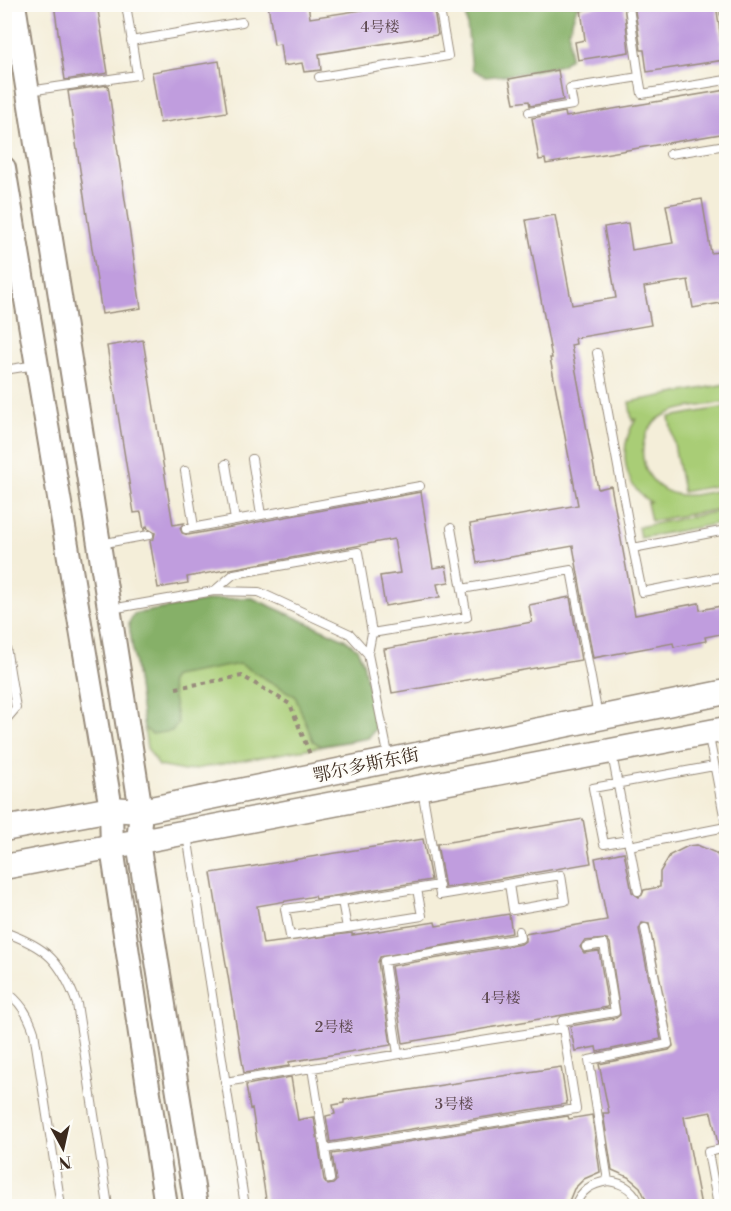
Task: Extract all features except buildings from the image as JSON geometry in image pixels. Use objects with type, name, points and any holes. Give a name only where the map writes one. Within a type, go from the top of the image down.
[{"type":"main road","name":"鄂尔多斯东街","points":[[4,829],[111,809],[141,811],[726,692]]},
{"type":"main road","name":"鄂尔多斯东街","points":[[4,867],[717,731]]},
{"type":"street","points":[[14,4],[141,811],[138,842],[196,1206]]},
{"type":"street","points":[[4,168],[111,809],[112,848],[166,1206]]},
{"type":"lane","points":[[28,91],[137,75],[126,4]]},
{"type":"lane","points":[[319,77],[448,56],[440,4]]},
{"type":"lane","points":[[629,7],[642,94],[726,80]]},
{"type":"lane","points":[[131,41],[242,22]]},
{"type":"lane","points":[[529,112],[573,105],[570,88],[639,77]]},
{"type":"lane","points":[[670,154],[726,145]]},
{"type":"lane","points":[[597,353],[642,592],[726,576]]},
{"type":"lane","points":[[4,370],[37,364]]},
{"type":"lane","points":[[252,459],[261,515]]},
{"type":"lane","points":[[226,464],[236,520]]},
{"type":"lane","points":[[185,471],[190,528],[420,486]]},
{"type":"lane","points":[[372,633],[467,617],[451,528]]},
{"type":"lane","points":[[633,548],[726,530]]},
{"type":"lane","points":[[99,544],[149,535]]},
{"type":"lane","points":[[214,591],[234,574],[358,552],[372,633],[368,654],[389,760]]},
{"type":"lane","points":[[462,589],[571,570],[598,718]]},
{"type":"lane","points":[[109,609],[214,591],[259,592],[350,634],[368,654]]},
{"type":"lane","points":[[4,634],[16,708],[4,722]]},
{"type":"lane","points":[[714,766],[593,788],[604,844],[629,843],[726,827],[723,794],[714,766],[717,731]]},
{"type":"lane","points":[[611,751],[638,891]]},
{"type":"lane","points":[[421,788],[440,895],[561,875],[565,902],[513,910],[509,884]]},
{"type":"lane","points":[[186,833],[245,1206]]},
{"type":"lane","points":[[417,889],[422,916],[290,936],[285,909],[439,885]]},
{"type":"lane","points":[[342,901],[347,928]]},
{"type":"lane","points":[[608,1181],[588,1060],[668,1044],[645,928]]},
{"type":"lane","points":[[398,1054],[384,961],[520,938],[519,931]]},
{"type":"lane","points":[[4,932],[30,941],[51,957],[68,978],[76,1004],[108,1206]]},
{"type":"lane","points":[[325,1149],[576,1109],[562,1021],[615,1012],[604,944],[586,947]]},
{"type":"lane","points":[[4,990],[16,998],[27,1014],[34,1032],[61,1206]]},
{"type":"lane","points":[[225,1082],[563,1028]]},
{"type":"lane","points":[[312,1068],[330,1179]]},
{"type":"lane","points":[[718,1206],[708,1152],[726,1148]]},
{"type":"lane","points":[[575,1206],[586,1188],[608,1181],[618,1182],[627,1187],[635,1194],[640,1206]]},
{"type":"path","points":[[176,688],[242,676],[290,704],[318,775]]},
{"type":"green space","points":[[473,5],[585,5],[577,7],[569,30],[570,58],[562,65],[524,73],[486,77],[472,69],[466,16]]},
{"type":"green space","points":[[726,384],[726,402],[686,408],[670,413],[653,425],[646,435],[643,460],[654,482],[663,489],[676,494],[701,494],[726,489],[726,508],[651,521],[647,503],[650,502],[633,485],[626,464],[627,441],[636,419],[632,420],[629,402]]},
{"type":"green space","points":[[726,407],[726,484],[683,492],[669,417]]},
{"type":"green space","points":[[726,510],[726,522],[640,538],[638,527]]},
{"type":"green space","points":[[252,598],[344,639],[357,649],[363,662],[376,728],[368,738],[184,771],[159,766],[147,748],[129,623],[134,614],[218,599]]},
{"type":"green space","points":[[252,598],[344,639],[357,649],[363,662],[376,728],[368,738],[321,746],[313,741],[295,696],[240,664],[174,676],[170,682],[178,723],[172,731],[152,734],[144,728],[129,623],[134,614],[218,599]]}]
